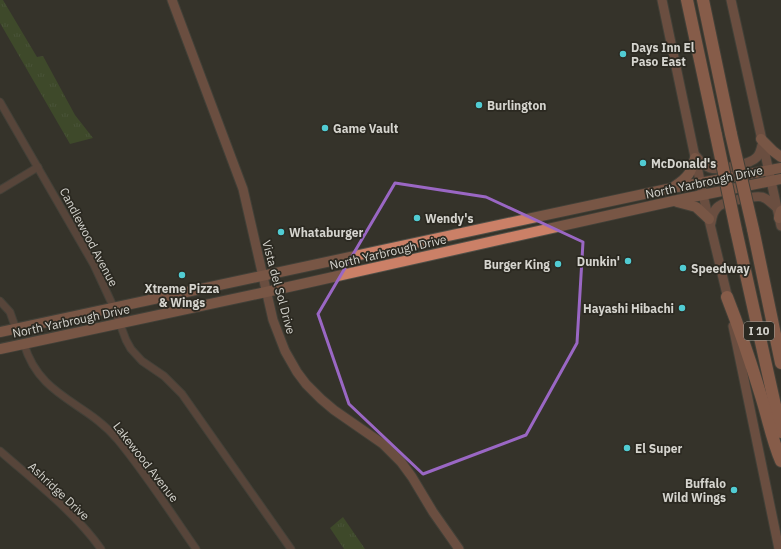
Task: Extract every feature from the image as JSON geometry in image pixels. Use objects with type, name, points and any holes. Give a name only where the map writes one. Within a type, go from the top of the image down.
[{"type":"highway","name":"I 10","points":[[687,0],[781,432]]},
{"type":"highway","name":"I 10","points":[[703,0],[781,363]]},
{"type":"highway","points":[[727,297],[740,330],[781,461]]},
{"type":"main road","name":"Vista del Sol Drive","points":[[172,0],[243,190],[273,320],[290,360],[302,378],[317,395],[334,410],[372,435],[393,453],[412,477],[433,512],[459,549]]},
{"type":"main road","points":[[662,0],[703,195],[727,297],[779,549]]},
{"type":"main road","points":[[731,0],[779,216]]},
{"type":"main road","points":[[695,155],[700,162],[708,168],[715,169],[747,163],[758,155],[762,142]]},
{"type":"main road","points":[[762,142],[781,157]]},
{"type":"main road","points":[[672,188],[687,177],[692,170],[695,155]]},
{"type":"main road","name":"North Yarbrough Drive","points":[[0,332],[263,277],[672,188],[781,168]]},
{"type":"main road","name":"North Yarbrough Drive","points":[[0,349],[781,179]]},
{"type":"main road","points":[[709,222],[714,212],[723,204],[756,196],[762,197],[779,216]]},
{"type":"main road","points":[[674,202],[696,207],[709,222]]},
{"type":"main road","points":[[501,225],[505,239]]},
{"type":"street","name":"Candlewood Avenue","points":[[0,102],[94,265],[131,349],[147,364],[164,376],[182,394],[291,549]]},
{"type":"street","points":[[0,190],[38,167]]},
{"type":"street","points":[[0,301],[10,312],[16,329]]},
{"type":"street","name":"Lakewood Avenue","points":[[24,344],[32,365],[45,382],[54,390],[98,420],[117,439],[196,549]]},
{"type":"street","name":"Ashridge Drive","points":[[0,451],[70,514],[101,549]]},
{"type":"highlighted area","points":[[395,183],[486,197],[583,242],[577,343],[526,435],[423,474],[349,404],[318,314]]},
{"type":"green space","points":[[0,0],[3,0],[37,57],[43,56],[75,115],[93,138],[70,144],[0,23]]},
{"type":"green space","points":[[343,517],[365,549],[344,549],[330,528]]},
{"type":"place","name":"Days Inn El Paso East","points":[[623,54]]},
{"type":"place","name":"Burlington","points":[[479,105]]},
{"type":"place","name":"Game Vault","points":[[325,128]]},
{"type":"place","name":"McDonald's","points":[[643,163]]},
{"type":"place","name":"Wendy's","points":[[417,218]]},
{"type":"place","name":"Whataburger","points":[[281,232]]},
{"type":"place","name":"Dunkin'","points":[[628,261]]},
{"type":"place","name":"Burger King","points":[[558,264]]},
{"type":"place","name":"Speedway","points":[[683,268]]},
{"type":"place","name":"Xtreme Pizza & Wings","points":[[182,275]]},
{"type":"place","name":"Hayashi Hibachi","points":[[682,308]]},
{"type":"place","name":"El Super","points":[[627,448]]},
{"type":"place","name":"Buffalo Wild Wings","points":[[734,490]]}]
